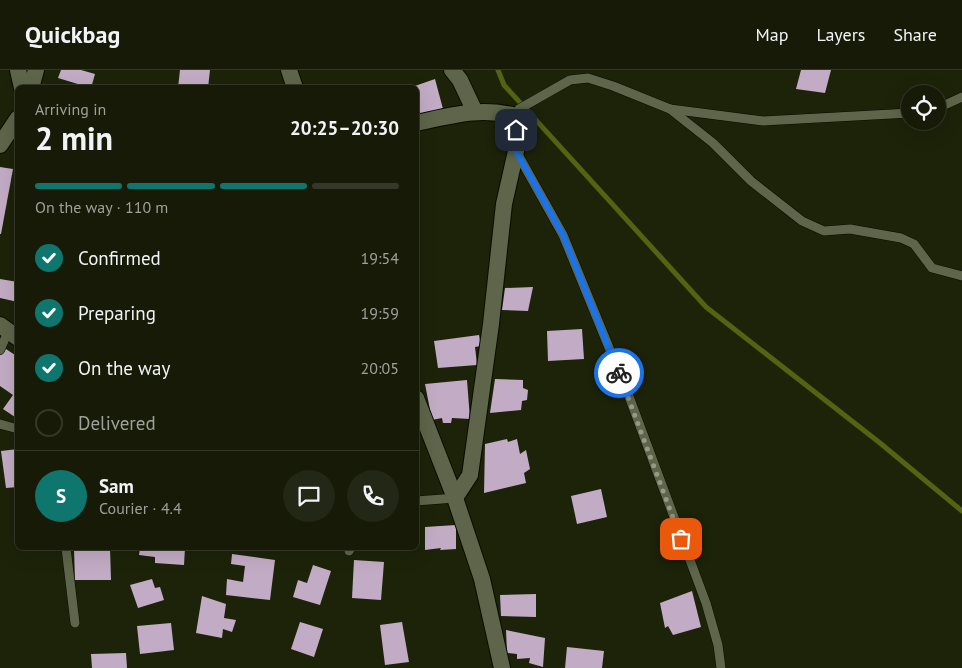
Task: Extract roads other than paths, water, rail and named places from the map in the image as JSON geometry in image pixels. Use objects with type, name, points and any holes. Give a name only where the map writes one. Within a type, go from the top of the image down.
[{"type":"street","points":[[18,70],[21,85]]},
{"type":"street","points":[[32,85],[36,70]]},
{"type":"street","points":[[289,70],[294,85]]},
{"type":"street","points":[[452,70],[460,80],[475,112]]},
{"type":"street","points":[[419,122],[493,110],[517,116]]},
{"type":"street","points":[[0,145],[15,122]]},
{"type":"street","points":[[455,498],[470,475],[491,324],[504,204],[516,151]]},
{"type":"street","points":[[419,406],[455,498],[482,579],[502,668]]},
{"type":"lane","points":[[722,668],[718,645],[706,603],[630,400],[563,235],[516,151],[519,109],[570,80],[588,78],[670,109],[763,121],[901,113]]},
{"type":"lane","points":[[946,104],[962,97]]},
{"type":"lane","points":[[670,109],[713,143],[751,181],[802,221],[824,231],[850,229],[901,238],[914,244],[932,268],[962,276]]},
{"type":"lane","points":[[0,350],[9,332]]},
{"type":"lane","points":[[0,424],[15,428]]},
{"type":"lane","points":[[419,501],[455,498]]},
{"type":"lane","points":[[66,550],[75,623]]},
{"type":"waterway","points":[[498,70],[504,85],[706,307],[880,443],[962,511]]}]
